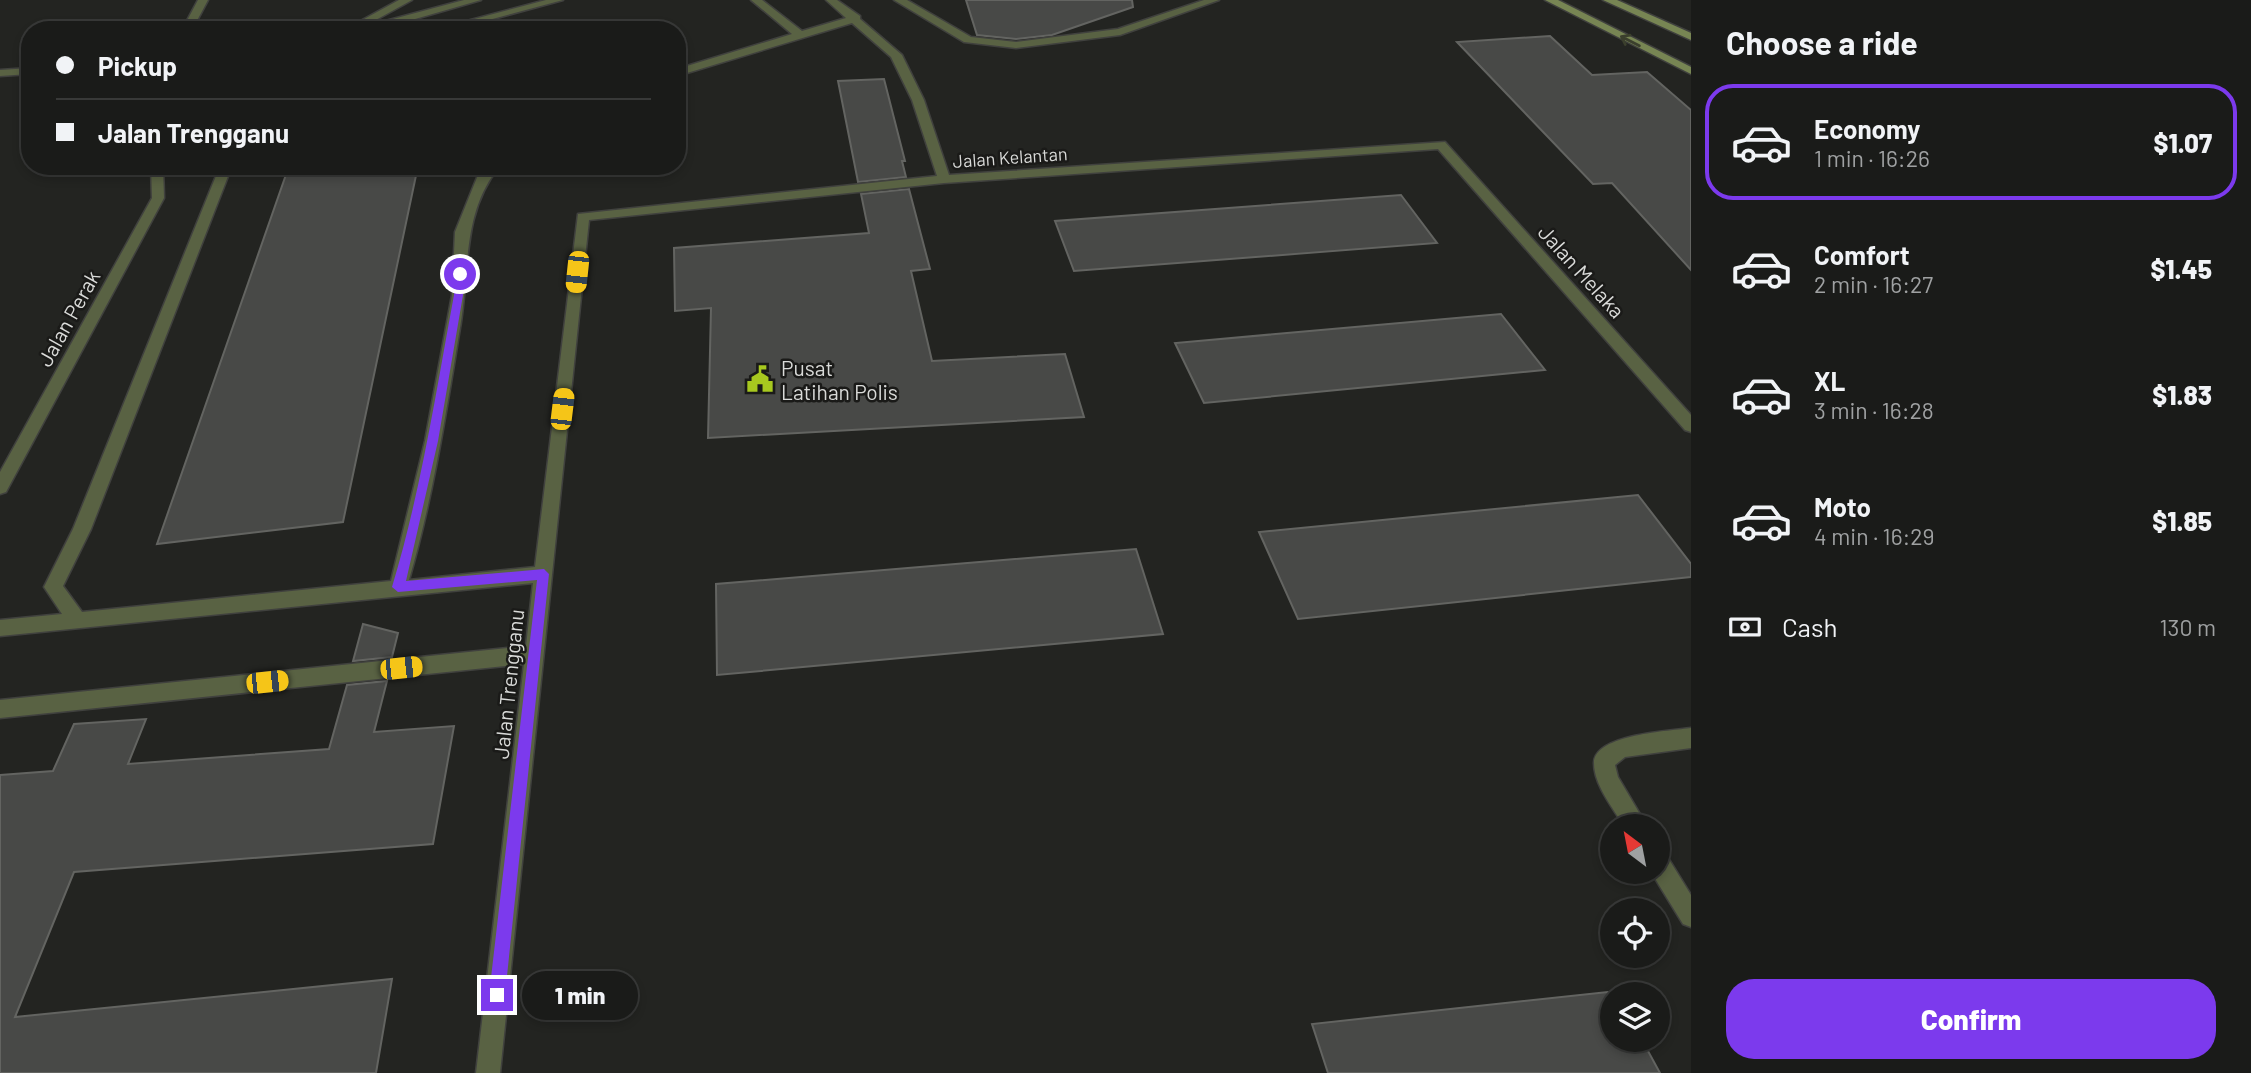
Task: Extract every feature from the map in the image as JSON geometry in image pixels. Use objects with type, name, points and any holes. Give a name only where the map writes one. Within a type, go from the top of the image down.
[{"type":"main road","points":[[1550,0],[1691,71]]},
{"type":"main road","points":[[1612,0],[1691,34]]},
{"type":"lane","points":[[192,21],[203,0]]},
{"type":"lane","points":[[366,21],[407,0]]},
{"type":"lane","points":[[398,21],[476,0]]},
{"type":"lane","points":[[474,21],[558,0]]},
{"type":"lane","points":[[755,0],[801,36]]},
{"type":"lane","points":[[831,0],[856,18],[896,55],[918,100],[944,178]]},
{"type":"lane","points":[[899,0],[968,40],[1016,45],[1120,32],[1214,0]]},
{"type":"lane","points":[[686,71],[856,18]]},
{"type":"lane","points":[[0,73],[21,72]]},
{"type":"lane","name":"Jalan Kelantan","points":[[583,217],[944,178],[1441,145]]},
{"type":"lane","name":"Jalan Melaka","points":[[1441,145],[1691,426]]},
{"type":"lane","name":"Jalan Perak","points":[[0,486],[158,198],[157,175]]},
{"type":"lane","points":[[77,620],[53,587],[82,528],[222,175]]},
{"type":"lane","points":[[398,587],[409,550],[435,428],[458,295],[462,232],[484,175]]},
{"type":"lane","name":"Jalan Trengganu","points":[[488,1073],[583,217]]},
{"type":"lane","points":[[0,628],[544,574]]},
{"type":"lane","points":[[0,709],[534,654]]},
{"type":"lane","points":[[1629,814],[1608,780],[1604,761],[1621,748],[1691,738]]},
{"type":"lane","points":[[1670,882],[1691,916]]},
{"type":"building","points":[[966,0],[1132,0],[1133,7],[1052,35],[1016,39],[977,35]]},
{"type":"building","points":[[1550,36],[1592,75],[1647,72],[1691,110],[1691,270],[1612,183],[1593,184],[1457,42]]},
{"type":"building","points":[[884,79],[905,161],[902,161],[906,177],[858,182],[838,81]]},
{"type":"building","points":[[286,175],[416,175],[343,522],[157,544]]},
{"type":"building","points":[[909,189],[930,269],[911,271],[932,361],[1065,354],[1084,417],[708,438],[711,308],[675,311],[674,248],[869,233],[861,194]]},
{"type":"building","points":[[1401,195],[1437,243],[1074,271],[1055,221]]},
{"type":"building","points":[[1501,314],[1545,370],[1204,403],[1175,343]]},
{"type":"building","points":[[1638,495],[1691,564],[1691,577],[1298,619],[1259,532]]},
{"type":"building","points":[[1136,549],[1163,634],[717,675],[716,584]]},
{"type":"building","points":[[363,624],[398,633],[392,657],[353,661]]},
{"type":"building","points":[[387,681],[374,732],[454,726],[433,844],[74,872],[15,1017],[392,979],[376,1073],[0,1073],[0,775],[53,771],[74,724],[146,719],[128,764],[329,749],[347,685]]},
{"type":"building","points":[[1600,993],[1600,1052],[1649,1052],[1660,1073],[1328,1073],[1312,1024]]},
{"type":"place","name":"Pusat Latihan Polis","points":[[760,379]]},
{"type":"route","points":[[460,274],[433,441],[398,587],[544,574],[497,995]]}]
